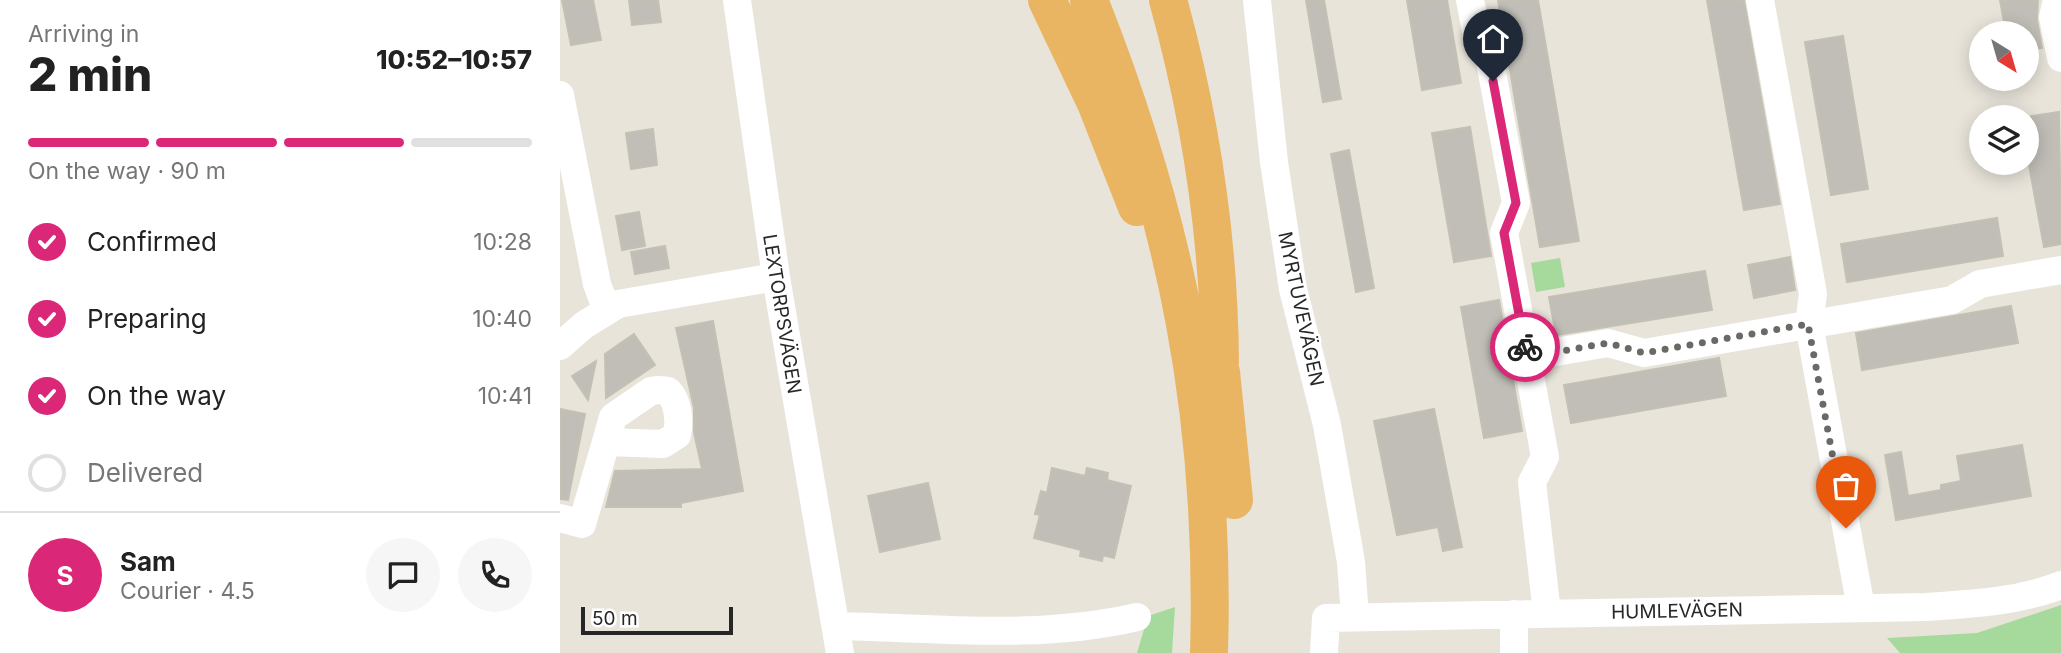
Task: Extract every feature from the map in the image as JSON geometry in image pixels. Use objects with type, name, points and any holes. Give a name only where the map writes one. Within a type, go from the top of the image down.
[{"type":"highway","points":[[1047,0],[1096,103],[1208,369]]},
{"type":"highway","points":[[1089,0],[1118,71],[1230,436],[1235,522],[1235,653]]},
{"type":"highway","points":[[1117,0],[1142,62],[1187,205],[1208,369],[1209,653]]},
{"type":"highway","points":[[1168,0],[1188,73],[1213,222],[1219,289],[1208,369]]},
{"type":"street","name":"LEXTORPSVÄGEN","points":[[737,0],[776,277],[838,640],[1094,627],[1137,617]]},
{"type":"street","name":"MYRTUVEVÄGEN","points":[[1257,0],[1274,162],[1289,264],[1327,425],[1351,562],[1355,617]]},
{"type":"street","points":[[1470,0],[1477,36],[1489,56],[1516,203],[1504,233],[1545,457],[1532,482],[1547,613]]},
{"type":"street","points":[[1760,0],[1813,294],[1808,324],[1861,608]]},
{"type":"street","points":[[2057,0],[2053,17],[2061,58]]},
{"type":"street","points":[[560,95],[570,202],[607,310]]},
{"type":"street","points":[[1527,357],[1608,343],[1644,353],[1952,300],[1980,284],[2061,271]]},
{"type":"street","points":[[560,346],[584,325],[618,304],[776,277]]},
{"type":"street","points":[[560,518],[582,524],[606,442]]},
{"type":"street","name":"HUMLEVÄGEN","points":[[1324,653],[1326,618],[1984,604],[2039,593],[2061,585]]},
{"type":"street","points":[[1514,614],[1514,653]]},
{"type":"green space","points":[[1560,258],[1565,287],[1536,292],[1531,263]]},
{"type":"green space","points":[[2061,605],[2061,653],[1900,653],[1887,638],[1977,633]]},
{"type":"green space","points":[[1175,607],[1172,653],[1137,653],[1148,616]]},
{"type":"building","points":[[562,0],[593,0],[601,40],[571,45]]},
{"type":"building","points":[[629,0],[658,0],[661,22],[632,25]]},
{"type":"building","points":[[1306,0],[1324,0],[1341,99],[1323,102]]},
{"type":"building","points":[[1407,0],[1447,0],[1461,83],[1422,90]]},
{"type":"building","points":[[1498,0],[1538,0],[1579,241],[1540,247]]},
{"type":"building","points":[[1707,0],[1744,0],[1780,204],[1744,210]]},
{"type":"building","points":[[2000,0],[2038,0],[2037,21],[2004,21]]},
{"type":"building","points":[[1843,36],[1868,189],[1831,195],[1805,42]]},
{"type":"building","points":[[2059,112],[2061,244],[2044,247],[2031,175],[2039,175],[2039,115]]},
{"type":"building","points":[[1470,127],[1491,256],[1454,262],[1432,133]]},
{"type":"building","points":[[653,129],[657,165],[631,169],[626,133]]},
{"type":"building","points":[[1349,150],[1374,288],[1356,292],[1331,154]]},
{"type":"building","points":[[639,212],[645,246],[622,250],[616,216]]},
{"type":"building","points":[[1997,218],[2003,256],[1847,282],[1841,244]]},
{"type":"building","points":[[665,246],[669,268],[635,274],[631,252]]},
{"type":"building","points":[[1790,257],[1795,290],[1754,298],[1748,265]]},
{"type":"building","points":[[1705,271],[1712,310],[1556,335],[1549,297]]},
{"type":"building","points":[[1499,300],[1522,431],[1484,438],[1461,307]]},
{"type":"building","points":[[2011,306],[2018,343],[1862,370],[1856,333]]},
{"type":"building","points":[[713,321],[743,491],[681,503],[681,507],[606,507],[615,471],[702,469],[694,433],[694,408],[676,328]]},
{"type":"building","points":[[634,334],[655,365],[606,398],[605,354]]},
{"type":"building","points":[[1719,358],[1726,396],[1571,423],[1564,385]]},
{"type":"building","points":[[596,361],[588,400],[572,376]]},
{"type":"building","points":[[560,409],[585,414],[568,500],[560,499]]},
{"type":"building","points":[[1434,409],[1462,547],[1443,551],[1438,527],[1397,535],[1374,421]]},
{"type":"building","points":[[2022,445],[2031,496],[1896,520],[1885,455],[1901,452],[1908,496],[1941,490],[1941,485],[1961,481],[1957,456]]},
{"type":"building","points":[[1052,468],[1085,476],[1087,468],[1108,473],[1107,480],[1131,486],[1114,558],[1103,555],[1102,561],[1080,556],[1081,550],[1034,538],[1040,515],[1035,514],[1041,491],[1047,493]]},
{"type":"building","points":[[928,483],[940,539],[880,552],[868,496]]},
{"type":"way so far","points":[[1525,347],[1527,357],[1608,343],[1644,353],[1808,324],[1846,528]]},
{"type":"route","points":[[1493,81],[1516,203],[1504,233],[1525,347]]}]
